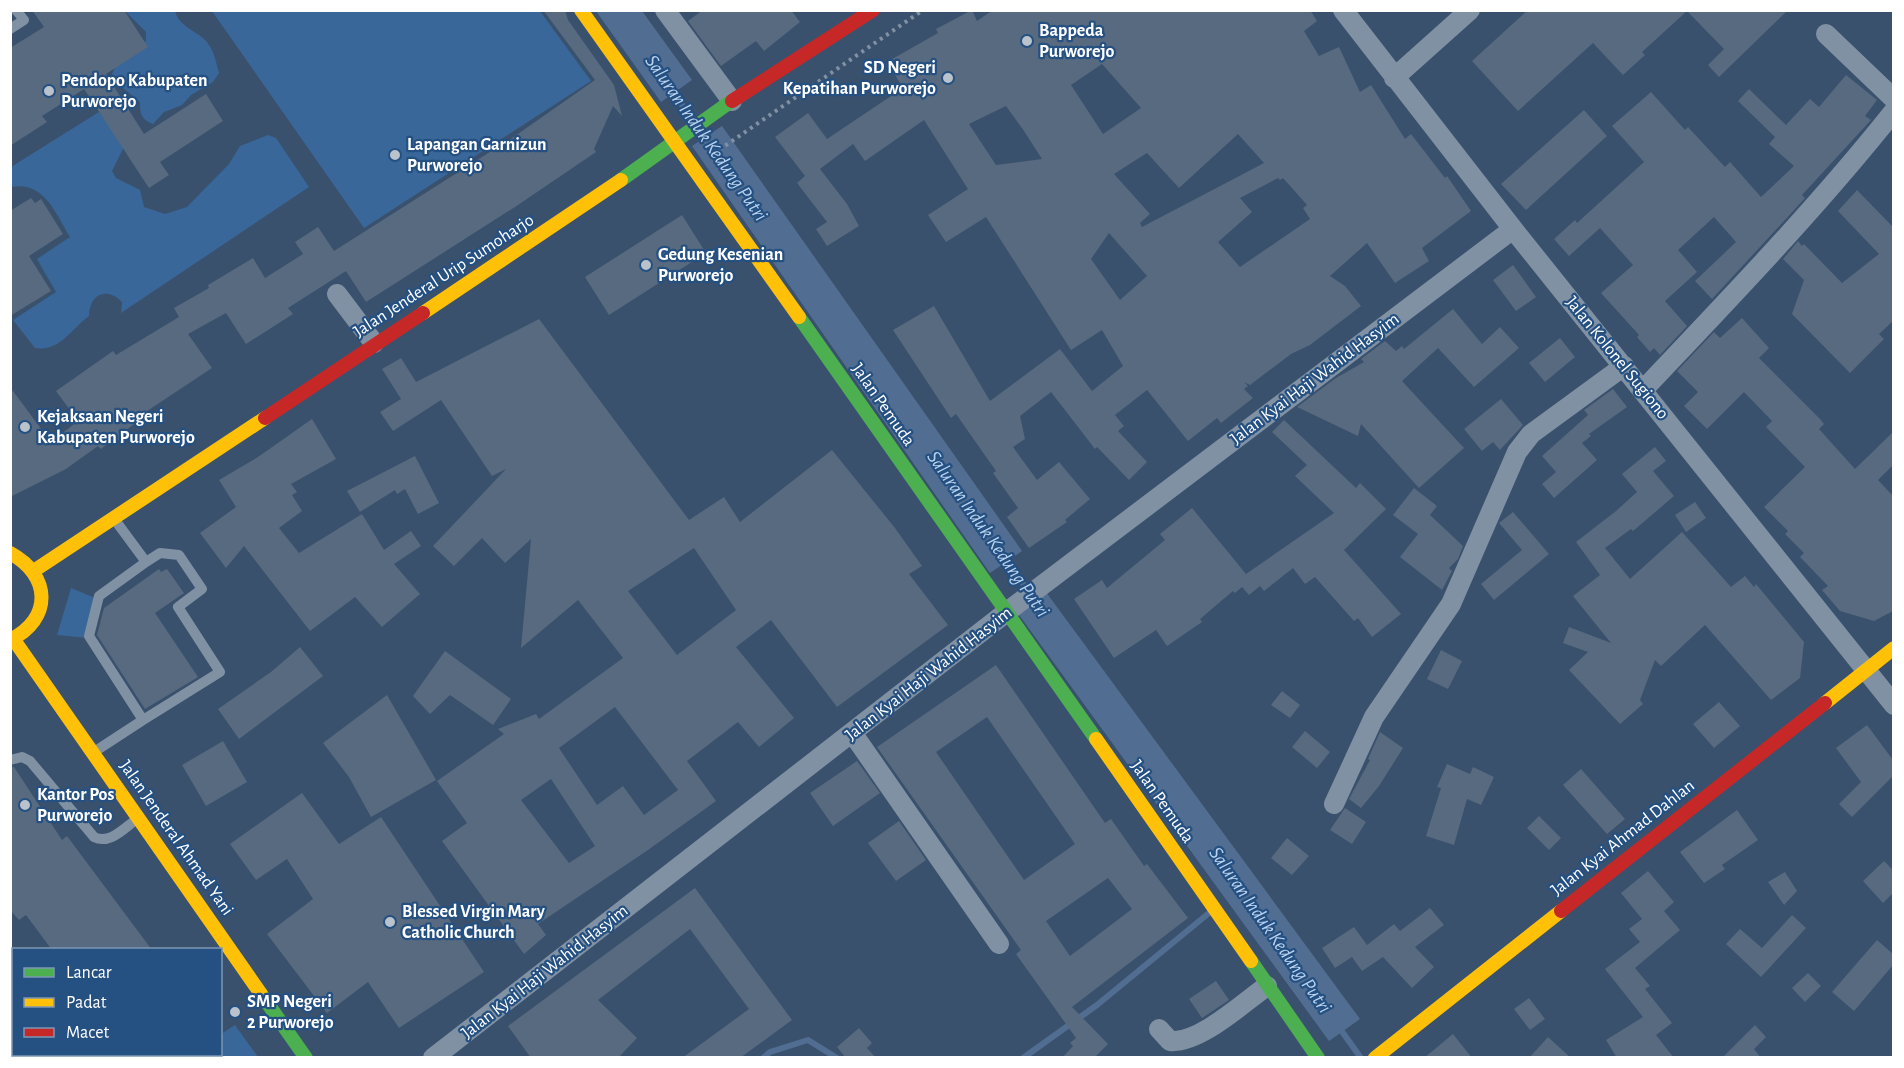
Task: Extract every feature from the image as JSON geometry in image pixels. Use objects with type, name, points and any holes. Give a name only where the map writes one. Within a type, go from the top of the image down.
[{"type":"street","name":"Jalan Pemuda","points":[[581,10],[677,138],[1318,1058]]},
{"type":"street","points":[[665,10],[731,102]]},
{"type":"street","name":"Jalan Jenderal Urip Sumoharjo","points":[[35,570],[604,192],[677,138],[873,10]]},
{"type":"street","name":"Jalan Kolonel Sugiono","points":[[1343,10],[1513,229],[1893,705]]},
{"type":"street","points":[[1394,78],[1470,10]]},
{"type":"street","points":[[1826,34],[1893,99]]},
{"type":"street","points":[[1643,390],[1764,261],[1863,149],[1893,111]]},
{"type":"street","name":"Jalan Kyai Haji Wahid Hasyim","points":[[434,1058],[853,734],[1008,611],[1513,229]]},
{"type":"street","points":[[338,294],[374,344]]},
{"type":"street","points":[[1334,804],[1374,717],[1452,604],[1517,452],[1531,434],[1624,366]]},
{"type":"street","points":[[10,553],[25,560],[35,570],[43,592],[41,610],[32,626],[12,640]]},
{"type":"street","name":"Jalan Jenderal Ahmad Yani","points":[[12,640],[140,817],[225,948],[306,1058]]},
{"type":"street","name":"Jalan Kyai Ahmad Dahlan","points":[[1375,1058],[1486,967],[1893,648]]},
{"type":"street","points":[[853,734],[999,944]]},
{"type":"street","points":[[1159,1029],[1170,1041],[1181,1042],[1196,1036],[1267,986]]},
{"type":"lane","points":[[10,29],[24,20],[16,10]]},
{"type":"lane","points":[[114,519],[146,562]]},
{"type":"lane","points":[[94,752],[219,672],[178,607],[202,589],[179,555],[160,553],[99,596],[89,636],[143,720]]},
{"type":"lane","points":[[10,760],[22,757],[30,760],[94,837],[101,841],[109,840],[140,817]]},
{"type":"path","points":[[706,159],[923,10]]},
{"type":"shaded area","points":[[124,10],[175,11],[180,21],[209,45],[219,73],[213,82],[191,95],[182,105],[164,112],[153,124],[142,116],[140,102],[116,82],[112,74],[116,66],[146,41],[146,32]]},
{"type":"shaded area","name":"Lapangan Garnizun Purworejo","points":[[212,11],[540,11],[591,81],[364,228]]},
{"type":"shaded area","points":[[99,112],[124,147],[112,171],[116,178],[140,190],[144,207],[165,214],[187,207],[229,164],[240,146],[268,135],[276,138],[309,187],[121,313],[122,302],[110,294],[100,295],[92,303],[89,316],[64,339],[51,347],[35,348],[13,320],[56,292],[37,259],[70,237],[47,200],[40,194],[22,186],[11,187],[11,167]]},
{"type":"shaded area","points":[[71,588],[95,598],[88,638],[57,635]]},
{"type":"shaded area","points":[[235,1025],[258,1057],[187,1057],[222,1056],[222,1033]]},
{"type":"water","points":[[596,11],[642,11],[692,80],[661,102]]},
{"type":"water","points":[[722,126],[1022,551],[990,573],[692,146]]},
{"type":"water","points":[[1043,588],[1360,1019],[1329,1041],[1014,608]]},
{"type":"building","name":"Pendopo Kabupaten Purworejo","points":[[32,10],[124,10],[148,47],[106,74],[144,134],[206,94],[223,121],[160,162],[169,175],[149,188],[84,89],[42,116],[47,122],[10,146],[10,48],[44,27]]},
{"type":"building","points":[[543,10],[565,10],[568,20],[614,85],[622,116],[613,106],[594,149],[596,152],[366,302],[346,271],[288,308],[293,314],[246,344],[226,313],[188,334],[212,368],[135,419],[137,422],[126,430],[129,433],[113,444],[111,441],[101,449],[98,446],[66,469],[10,497],[10,387],[51,442],[78,421],[56,391],[113,351],[116,355],[179,317],[174,308],[209,288],[208,285],[253,258],[265,278],[303,254],[295,242],[318,227],[334,251],[515,136],[595,80]]},
{"type":"building","points":[[703,10],[791,10],[800,22],[764,51],[756,41],[721,66],[688,21]]},
{"type":"building","points":[[972,10],[977,21],[993,10],[1310,10],[1317,21],[1304,31],[1319,56],[1339,47],[1360,92],[1371,85],[1405,139],[1411,134],[1445,178],[1447,176],[1471,211],[1422,248],[1429,261],[1395,283],[1367,243],[1330,276],[1345,286],[1361,306],[1310,345],[1291,354],[1250,385],[1244,382],[1248,386],[1244,389],[1253,398],[1221,423],[1217,418],[1188,441],[1147,390],[1115,415],[1124,426],[1118,431],[1147,462],[1129,480],[1097,447],[1095,449],[1051,392],[1020,416],[1025,439],[1013,447],[1037,480],[1059,462],[1090,499],[1065,520],[1067,522],[1029,548],[1007,517],[1018,508],[993,473],[996,471],[956,414],[951,418],[893,330],[934,306],[990,401],[1060,349],[1092,391],[1123,366],[1102,330],[1071,350],[986,217],[946,242],[928,215],[968,189],[924,120],[865,161],[853,144],[820,169],[847,204],[859,226],[827,246],[816,229],[827,222],[797,183],[805,176],[775,137],[808,113],[827,139],[903,88],[887,62],[938,33],[936,29]],"holes":[[[1102,64],[1141,108],[1103,134],[1071,85]],[[1006,106],[1042,159],[996,165],[969,124]],[[1238,134],[1264,163],[1142,227],[1140,223],[1150,214],[1114,174],[1147,153],[1179,188]],[[1278,178],[1280,180],[1283,178],[1307,205],[1303,208],[1310,219],[1240,267],[1218,242],[1252,212],[1240,198]],[[1109,233],[1147,276],[1120,300],[1091,259]]]},
{"type":"building","points":[[1528,10],[1788,10],[1719,77],[1708,65],[1724,49],[1687,11],[1642,52],[1645,55],[1623,75],[1593,43],[1518,111],[1472,61]]},
{"type":"building","points":[[1846,75],[1877,100],[1865,116],[1871,120],[1802,195],[1805,198],[1712,299],[1695,281],[1736,242],[1714,217],[1678,250],[1697,272],[1665,301],[1687,326],[1660,355],[1654,348],[1650,352],[1637,337],[1639,335],[1601,293],[1633,265],[1600,228],[1569,256],[1554,239],[1575,220],[1577,223],[1644,162],[1612,126],[1651,92],[1685,130],[1688,127],[1725,167],[1730,162],[1761,197],[1794,166],[1769,144],[1775,137],[1738,101],[1749,89],[1786,125],[1810,99],[1819,107]]},
{"type":"building","points":[[1584,110],[1607,136],[1526,210],[1501,184]]},
{"type":"building","points":[[1857,190],[1893,227],[1893,321],[1879,334],[1884,339],[1850,373],[1792,314],[1804,280],[1783,259],[1798,241],[1802,246],[1804,244],[1842,283],[1879,254],[1838,211]]},
{"type":"building","points":[[31,198],[35,203],[41,199],[63,234],[29,256],[51,291],[10,316],[10,211]]},
{"type":"building","name":"Gedung Kesenian Purworejo","points":[[682,215],[706,253],[609,315],[585,277]]},
{"type":"building","points":[[1513,265],[1536,297],[1516,311],[1493,280]]},
{"type":"building","points":[[1453,309],[1482,344],[1500,327],[1519,348],[1474,387],[1438,348],[1402,381],[1464,448],[1419,488],[1361,424],[1358,436],[1297,407],[1336,378],[1364,362],[1361,359],[1385,341],[1396,351],[1402,346],[1404,349]]},
{"type":"building","points":[[1742,318],[1769,348],[1759,358],[1820,419],[1824,424],[1819,429],[1855,469],[1893,432],[1893,465],[1878,480],[1893,496],[1893,611],[1874,621],[1840,611],[1822,590],[1828,586],[1800,557],[1804,553],[1785,534],[1788,531],[1764,507],[1805,467],[1766,427],[1772,421],[1744,392],[1707,429],[1684,406],[1698,392],[1677,371],[1714,332],[1720,338]]},
{"type":"building","points":[[539,319],[689,520],[724,497],[740,522],[832,450],[895,528],[922,566],[909,574],[948,625],[837,707],[771,620],[736,647],[794,718],[759,747],[738,722],[687,761],[716,801],[538,924],[546,935],[524,954],[442,841],[467,823],[437,781],[504,734],[498,729],[536,714],[539,719],[623,658],[578,600],[521,648],[531,539],[505,563],[482,538],[454,566],[433,546],[506,469],[492,476],[441,400],[393,431],[380,412],[401,399],[382,369],[401,358],[416,382]],"holes":[[[694,548],[736,610],[677,655],[628,591]],[[615,707],[678,790],[644,815],[623,786],[597,805],[559,748]],[[551,779],[595,846],[569,863],[521,800]]]},
{"type":"building","points":[[1560,338],[1575,357],[1545,382],[1529,363]]},
{"type":"building","points":[[1613,389],[1627,407],[1589,434],[1591,436],[1582,443],[1597,460],[1554,498],[1542,484],[1556,472],[1542,456],[1588,415],[1584,410]]},
{"type":"building","points":[[1501,399],[1523,425],[1500,450],[1493,442],[1482,451],[1464,429]]},
{"type":"building","points":[[312,419],[336,459],[291,484],[297,492],[292,495],[302,511],[279,528],[299,553],[362,514],[384,550],[411,531],[421,546],[394,564],[420,594],[382,627],[355,597],[310,631],[244,546],[226,568],[200,533],[236,507],[219,480],[258,457]]},
{"type":"building","points":[[1284,420],[1356,488],[1360,483],[1386,509],[1344,550],[1401,614],[1372,637],[1358,618],[1354,621],[1315,577],[1305,584],[1293,568],[1264,591],[1260,586],[1249,595],[1242,587],[1235,593],[1233,591],[1200,619],[1202,622],[1167,646],[1156,630],[1114,658],[1074,599],[1102,580],[1107,588],[1165,540],[1160,534],[1192,508],[1246,574],[1334,513],[1295,476],[1307,465],[1272,432]]},
{"type":"building","points":[[1655,447],[1666,461],[1653,471],[1674,496],[1633,531],[1631,529],[1605,548],[1630,579],[1682,532],[1731,587],[1745,576],[1754,587],[1756,584],[1804,642],[1800,678],[1771,700],[1705,625],[1661,666],[1655,660],[1640,700],[1643,704],[1620,724],[1569,670],[1588,652],[1563,643],[1569,627],[1611,643],[1573,596],[1600,575],[1576,542],[1637,492],[1622,474]]},
{"type":"building","points":[[415,456],[439,503],[418,514],[405,489],[397,494],[395,490],[360,512],[347,491]]},
{"type":"building","points":[[1414,488],[1437,506],[1430,515],[1463,546],[1458,559],[1449,568],[1452,571],[1442,590],[1400,557],[1418,534],[1393,515]]},
{"type":"building","points":[[1695,502],[1706,518],[1686,532],[1675,515]]},
{"type":"building","points":[[1513,512],[1549,554],[1494,600],[1481,584],[1522,550],[1499,523]]},
{"type":"building","points":[[159,569],[161,572],[167,569],[184,593],[155,613],[198,677],[145,709],[97,635],[104,608]]},
{"type":"building","points":[[300,647],[323,676],[239,739],[218,709],[271,672]]},
{"type":"building","points":[[1441,650],[1462,661],[1448,689],[1427,679]]},
{"type":"building","points":[[445,651],[511,699],[493,725],[450,695],[430,714],[413,696]]},
{"type":"building","points":[[996,665],[1105,823],[1111,819],[1144,866],[1147,864],[1188,918],[1072,1007],[1108,1044],[1094,1058],[1062,1058],[1073,1046],[1070,1043],[1076,1038],[1016,954],[1021,950],[877,747]],"holes":[[[987,717],[1075,844],[1024,880],[936,752]],[[1108,878],[1132,909],[1070,956],[1046,921]]]},
{"type":"building","points":[[1282,691],[1300,705],[1290,718],[1271,705]]},
{"type":"building","points":[[387,695],[436,780],[371,817],[349,777],[323,743]]},
{"type":"building","points":[[1719,702],[1740,726],[1714,748],[1693,724]]},
{"type":"building","points":[[1867,725],[1893,760],[1893,776],[1852,817],[1839,804],[1861,782],[1836,748]]},
{"type":"building","points":[[1305,731],[1330,752],[1317,768],[1292,747]]},
{"type":"building","points":[[1380,732],[1403,748],[1379,786],[1361,808],[1349,799],[1370,760],[1368,759]]},
{"type":"building","points":[[223,741],[247,782],[206,806],[182,765]]},
{"type":"building","points":[[857,761],[880,793],[833,826],[810,793]]},
{"type":"building","points":[[1447,764],[1470,774],[1473,767],[1494,777],[1481,805],[1467,799],[1454,845],[1426,836],[1441,788],[1437,787]]},
{"type":"building","points":[[10,767],[14,767],[62,840],[67,836],[151,948],[51,948],[26,915],[19,920],[10,910]]},
{"type":"building","points":[[1581,769],[1625,819],[1607,834],[1563,785]]},
{"type":"building","name":"Blessed Virgin Mary Catholic Church","points":[[302,793],[339,844],[381,817],[484,972],[399,1028],[368,982],[327,1013],[267,934],[313,899],[287,859],[256,880],[230,844]]},
{"type":"building","points":[[1345,808],[1366,822],[1352,844],[1330,830]]},
{"type":"building","points":[[1737,810],[1758,840],[1722,865],[1725,869],[1704,883],[1680,852]]},
{"type":"building","points":[[1539,816],[1561,838],[1549,850],[1527,828]]},
{"type":"building","points":[[899,821],[926,860],[896,881],[868,843]]},
{"type":"building","points":[[1287,838],[1309,856],[1292,875],[1271,858]]},
{"type":"building","points":[[1884,861],[1893,870],[1893,893],[1883,903],[1863,881]]},
{"type":"building","points":[[1648,871],[1674,902],[1664,911],[1680,930],[1635,968],[1650,986],[1645,989],[1672,1023],[1656,1035],[1674,1058],[1617,1058],[1606,1040],[1643,1017],[1605,969],[1640,942],[1629,929],[1642,919],[1621,893]]},
{"type":"building","points":[[1785,872],[1797,891],[1784,905],[1768,882]]},
{"type":"building","points":[[695,888],[792,1020],[740,1058],[682,1058],[749,1009],[690,929],[598,1000],[637,1038],[618,1058],[531,1058],[508,1026]]},
{"type":"building","points":[[1430,908],[1444,925],[1415,947],[1434,967],[1412,988],[1383,957],[1362,971],[1352,957],[1335,968],[1322,948],[1354,927],[1367,945],[1394,924],[1400,931]]},
{"type":"building","points":[[1792,915],[1806,928],[1761,977],[1726,944],[1740,929],[1762,948]]},
{"type":"building","points":[[1877,940],[1893,954],[1893,965],[1854,1011],[1832,992]]},
{"type":"building","points":[[1808,973],[1821,986],[1805,1002],[1792,988]]},
{"type":"building","points":[[1216,981],[1229,1000],[1202,1018],[1189,999]]},
{"type":"building","points":[[1529,998],[1545,1019],[1530,1030],[1514,1009]]},
{"type":"building","points":[[1755,1025],[1766,1037],[1754,1049],[1761,1058],[1722,1058]]},
{"type":"building","points":[[859,1028],[872,1043],[867,1048],[876,1058],[846,1058],[837,1047]]},
{"type":"building","points":[[1453,1034],[1472,1058],[1424,1058]]},
{"type":"building","points":[[1548,1037],[1571,1058],[1529,1058]]},
{"type":"waterway","name":"Saluran Induk Kedung Putri","points":[[670,88],[692,119]]},
{"type":"waterway","name":"Saluran Induk Kedung Putri","points":[[1002,555],[1030,593]]},
{"type":"waterway","points":[[1023,1058],[1097,1005],[1209,913]]},
{"type":"waterway","name":"Saluran Induk Kedung Putri","points":[[1338,1026],[1361,1058]]},
{"type":"waterway","points":[[763,1058],[770,1052],[808,1040],[837,1058]]},
{"type":"traffic: fast","points":[[621,180],[730,102]]},
{"type":"traffic: fast","points":[[799,317],[1096,739]]},
{"type":"traffic: fast","points":[[1251,961],[1318,1058]]},
{"type":"traffic: fast","points":[[261,994],[306,1058]]},
{"type":"traffic: slow","points":[[581,10],[799,317]]},
{"type":"traffic: slow","points":[[423,313],[621,180]]},
{"type":"traffic: slow","points":[[35,570],[265,418]]},
{"type":"traffic: slow","points":[[10,553],[24,562],[33,573],[42,597],[40,609],[34,621],[10,640]]},
{"type":"traffic: slow","points":[[14,640],[261,994]]},
{"type":"traffic: slow","points":[[1825,703],[1894,648]]},
{"type":"traffic: slow","points":[[1096,739],[1251,961]]},
{"type":"traffic: slow","points":[[1375,1058],[1561,911]]},
{"type":"traffic: jam","points":[[732,101],[873,10]]},
{"type":"traffic: jam","points":[[265,418],[423,313]]},
{"type":"traffic: jam","points":[[1561,911],[1825,703]]},
{"type":"place","name":"Bappeda Purworejo","points":[[1027,41]]},
{"type":"place","name":"SD Negeri Kepatihan Purworejo","points":[[948,78]]},
{"type":"place","name":"Pendopo Kabupaten Purworejo","points":[[49,91]]},
{"type":"place","name":"Lapangan Garnizun Purworejo","points":[[395,155]]},
{"type":"place","name":"Gedung Kesenian Purworejo","points":[[646,265]]},
{"type":"place","name":"Kejaksaan Negeri Kabupaten Purworejo","points":[[25,427]]},
{"type":"place","name":"Kantor Pos Purworejo","points":[[25,805]]},
{"type":"place","name":"Blessed Virgin Mary Catholic Church","points":[[390,922]]},
{"type":"place","name":"SMP Negeri 2 Purworejo","points":[[235,1012]]}]
